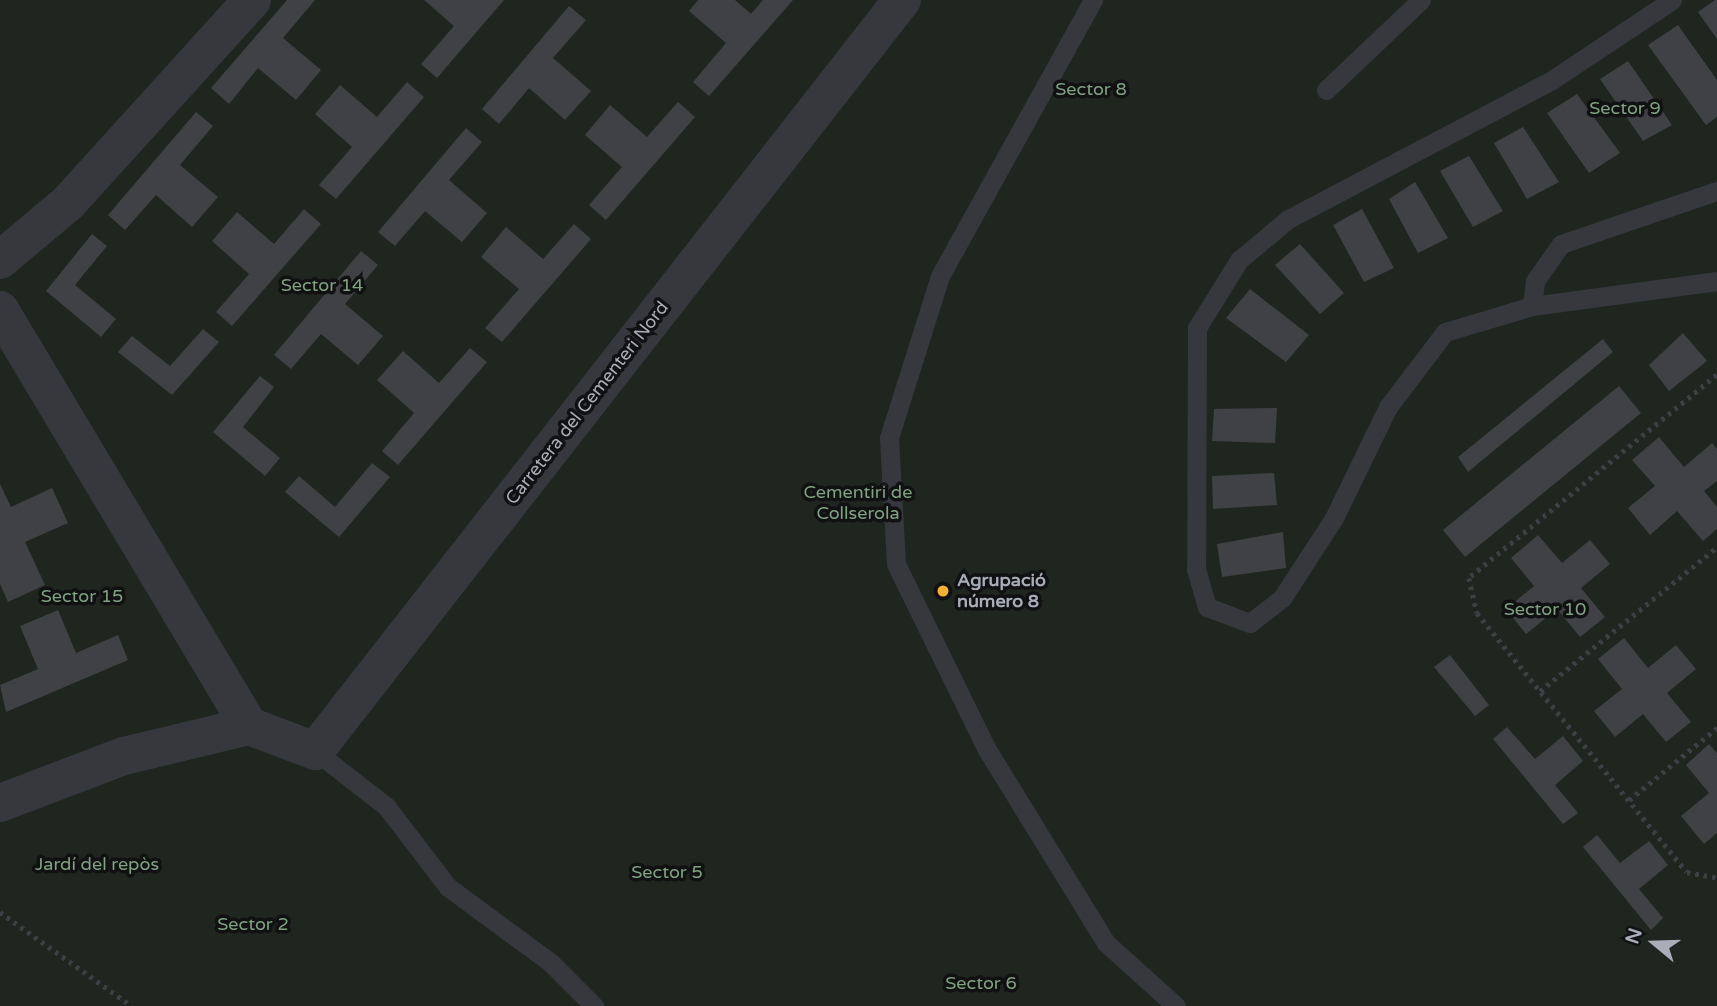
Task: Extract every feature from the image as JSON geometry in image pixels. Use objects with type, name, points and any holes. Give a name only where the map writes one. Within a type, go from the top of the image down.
[{"type":"street","points":[[0,260],[68,203],[252,0]]},
{"type":"street","name":"Carretera del Cementeri Nord","points":[[316,751],[902,0]]},
{"type":"street","points":[[0,310],[249,726]]},
{"type":"street","points":[[0,803],[124,756],[249,726],[316,751]]},
{"type":"lane","points":[[1093,0],[940,276],[889,438],[896,564],[986,748],[1106,943],[1176,1006]]},
{"type":"lane","points":[[1326,90],[1421,0]]},
{"type":"lane","points":[[1672,0],[1552,80],[1287,220],[1239,260],[1197,328],[1196,569],[1206,607],[1250,623],[1282,598],[1334,518],[1388,407],[1445,332],[1532,306],[1717,281]]},
{"type":"lane","points":[[1532,306],[1535,281],[1561,244],[1717,191]]},
{"type":"lane","points":[[316,751],[386,806],[448,887],[551,963],[594,1006]]},
{"type":"path","points":[[1717,375],[1469,578],[1477,613],[1687,872],[1717,878]]},
{"type":"path","points":[[1540,691],[1717,547]]},
{"type":"path","points":[[1629,800],[1717,728]]},
{"type":"path","points":[[0,912],[132,1006]]},
{"type":"green space","name":"Cementiri de Collserola","points":[[0,0],[1717,0],[1717,1006],[0,1006]]},
{"type":"building","points":[[287,0],[315,0],[283,38],[321,70],[296,100],[258,68],[229,104],[211,88]]},
{"type":"building","points":[[424,0],[504,0],[437,78],[421,64],[454,26]]},
{"type":"building","points":[[698,0],[735,0],[751,14],[763,0],[793,0],[709,96],[693,82],[726,43],[689,11]]},
{"type":"building","points":[[1717,0],[1717,39],[1698,12]]},
{"type":"building","points":[[569,6],[586,20],[553,58],[591,91],[565,120],[529,88],[499,124],[482,109]]},
{"type":"building","points":[[1678,25],[1717,80],[1717,117],[1706,125],[1648,45]]},
{"type":"building","points":[[1628,61],[1672,125],[1643,141],[1600,79]]},
{"type":"building","points":[[407,82],[424,97],[336,199],[319,185],[352,147],[315,114],[340,85],[377,117]]},
{"type":"building","points":[[1577,94],[1620,153],[1589,173],[1547,113]]},
{"type":"building","points":[[678,102],[695,117],[606,220],[589,205],[622,167],[585,135],[610,105],[647,137]]},
{"type":"building","points":[[196,112],[213,126],[180,165],[218,197],[192,227],[156,195],[125,230],[108,215]]},
{"type":"building","points":[[1523,127],[1559,182],[1527,199],[1494,143]]},
{"type":"building","points":[[466,128],[482,142],[449,180],[487,213],[462,242],[425,211],[395,246],[378,232]]},
{"type":"building","points":[[1469,156],[1503,211],[1473,227],[1440,171]]},
{"type":"building","points":[[1415,182],[1448,238],[1418,253],[1389,199]]},
{"type":"building","points":[[304,209],[321,224],[232,326],[216,312],[249,274],[212,241],[237,212],[274,244]]},
{"type":"building","points":[[1362,209],[1394,268],[1364,282],[1333,225]]},
{"type":"building","points":[[574,224],[591,239],[502,342],[485,328],[519,289],[481,257],[506,227],[543,259]]},
{"type":"building","points":[[92,234],[107,246],[75,285],[116,319],[101,337],[46,291]]},
{"type":"building","points":[[1300,244],[1344,293],[1320,314],[1275,265]]},
{"type":"building","points":[[361,251],[378,265],[345,304],[383,336],[358,365],[321,334],[291,369],[274,355]]},
{"type":"building","points":[[1250,289],[1309,335],[1286,362],[1226,318]]},
{"type":"building","points":[[203,329],[219,342],[172,395],[118,352],[132,336],[170,366]]},
{"type":"building","points":[[1683,333],[1707,361],[1669,391],[1649,365]]},
{"type":"building","points":[[1603,339],[1613,352],[1468,472],[1458,457]]},
{"type":"building","points":[[470,348],[487,362],[398,465],[382,451],[414,413],[377,380],[403,351],[439,383]]},
{"type":"building","points":[[260,376],[274,387],[243,427],[280,458],[265,476],[213,432]]},
{"type":"building","points":[[1619,386],[1641,413],[1465,557],[1443,530]]},
{"type":"building","points":[[1277,408],[1275,443],[1212,441],[1214,409]]},
{"type":"building","points":[[1659,437],[1684,467],[1712,443],[1717,449],[1717,481],[1704,491],[1717,507],[1717,529],[1703,541],[1677,511],[1650,535],[1628,508],[1655,486],[1632,460]]},
{"type":"building","points":[[372,463],[390,477],[339,537],[285,492],[299,476],[335,507]]},
{"type":"building","points":[[1274,473],[1277,505],[1213,509],[1212,476]]},
{"type":"building","points":[[0,484],[11,507],[52,488],[68,523],[25,542],[45,585],[8,602],[0,584]]},
{"type":"building","points":[[1283,532],[1286,568],[1222,577],[1217,544]]},
{"type":"building","points":[[1538,535],[1562,563],[1590,540],[1610,564],[1581,588],[1605,617],[1580,637],[1557,609],[1526,634],[1506,609],[1534,586],[1511,558]]},
{"type":"building","points":[[58,610],[76,653],[118,635],[128,660],[6,712],[0,685],[38,669],[20,626]]},
{"type":"building","points":[[1624,638],[1648,668],[1676,645],[1696,669],[1667,693],[1691,722],[1666,742],[1643,714],[1615,737],[1594,711],[1622,689],[1598,659]]},
{"type":"building","points":[[1450,655],[1489,705],[1475,716],[1434,667]]},
{"type":"building","points":[[1507,727],[1535,759],[1563,736],[1583,761],[1555,785],[1578,813],[1563,824],[1493,739]]},
{"type":"building","points":[[1709,744],[1717,753],[1717,833],[1704,844],[1681,816],[1709,793],[1686,765]]},
{"type":"building","points":[[1597,835],[1620,863],[1649,841],[1668,865],[1639,889],[1663,918],[1651,930],[1583,847]]},
{"type":"place","name":"Agrupació número 8","points":[[943,591]]},
{"type":"park label","name":"Sector 8","points":[[1091,89]]},
{"type":"park label","name":"Sector 9","points":[[1625,108]]},
{"type":"park label","name":"Sector 14","points":[[322,285]]},
{"type":"park label","name":"Sector 15","points":[[82,596]]},
{"type":"park label","name":"Sector 10","points":[[1545,609]]},
{"type":"park label","name":"Jardí del repòs","points":[[97,864]]},
{"type":"park label","name":"Sector 5","points":[[667,872]]},
{"type":"park label","name":"Sector 2","points":[[253,924]]},
{"type":"park label","name":"Sector 6","points":[[981,983]]}]
